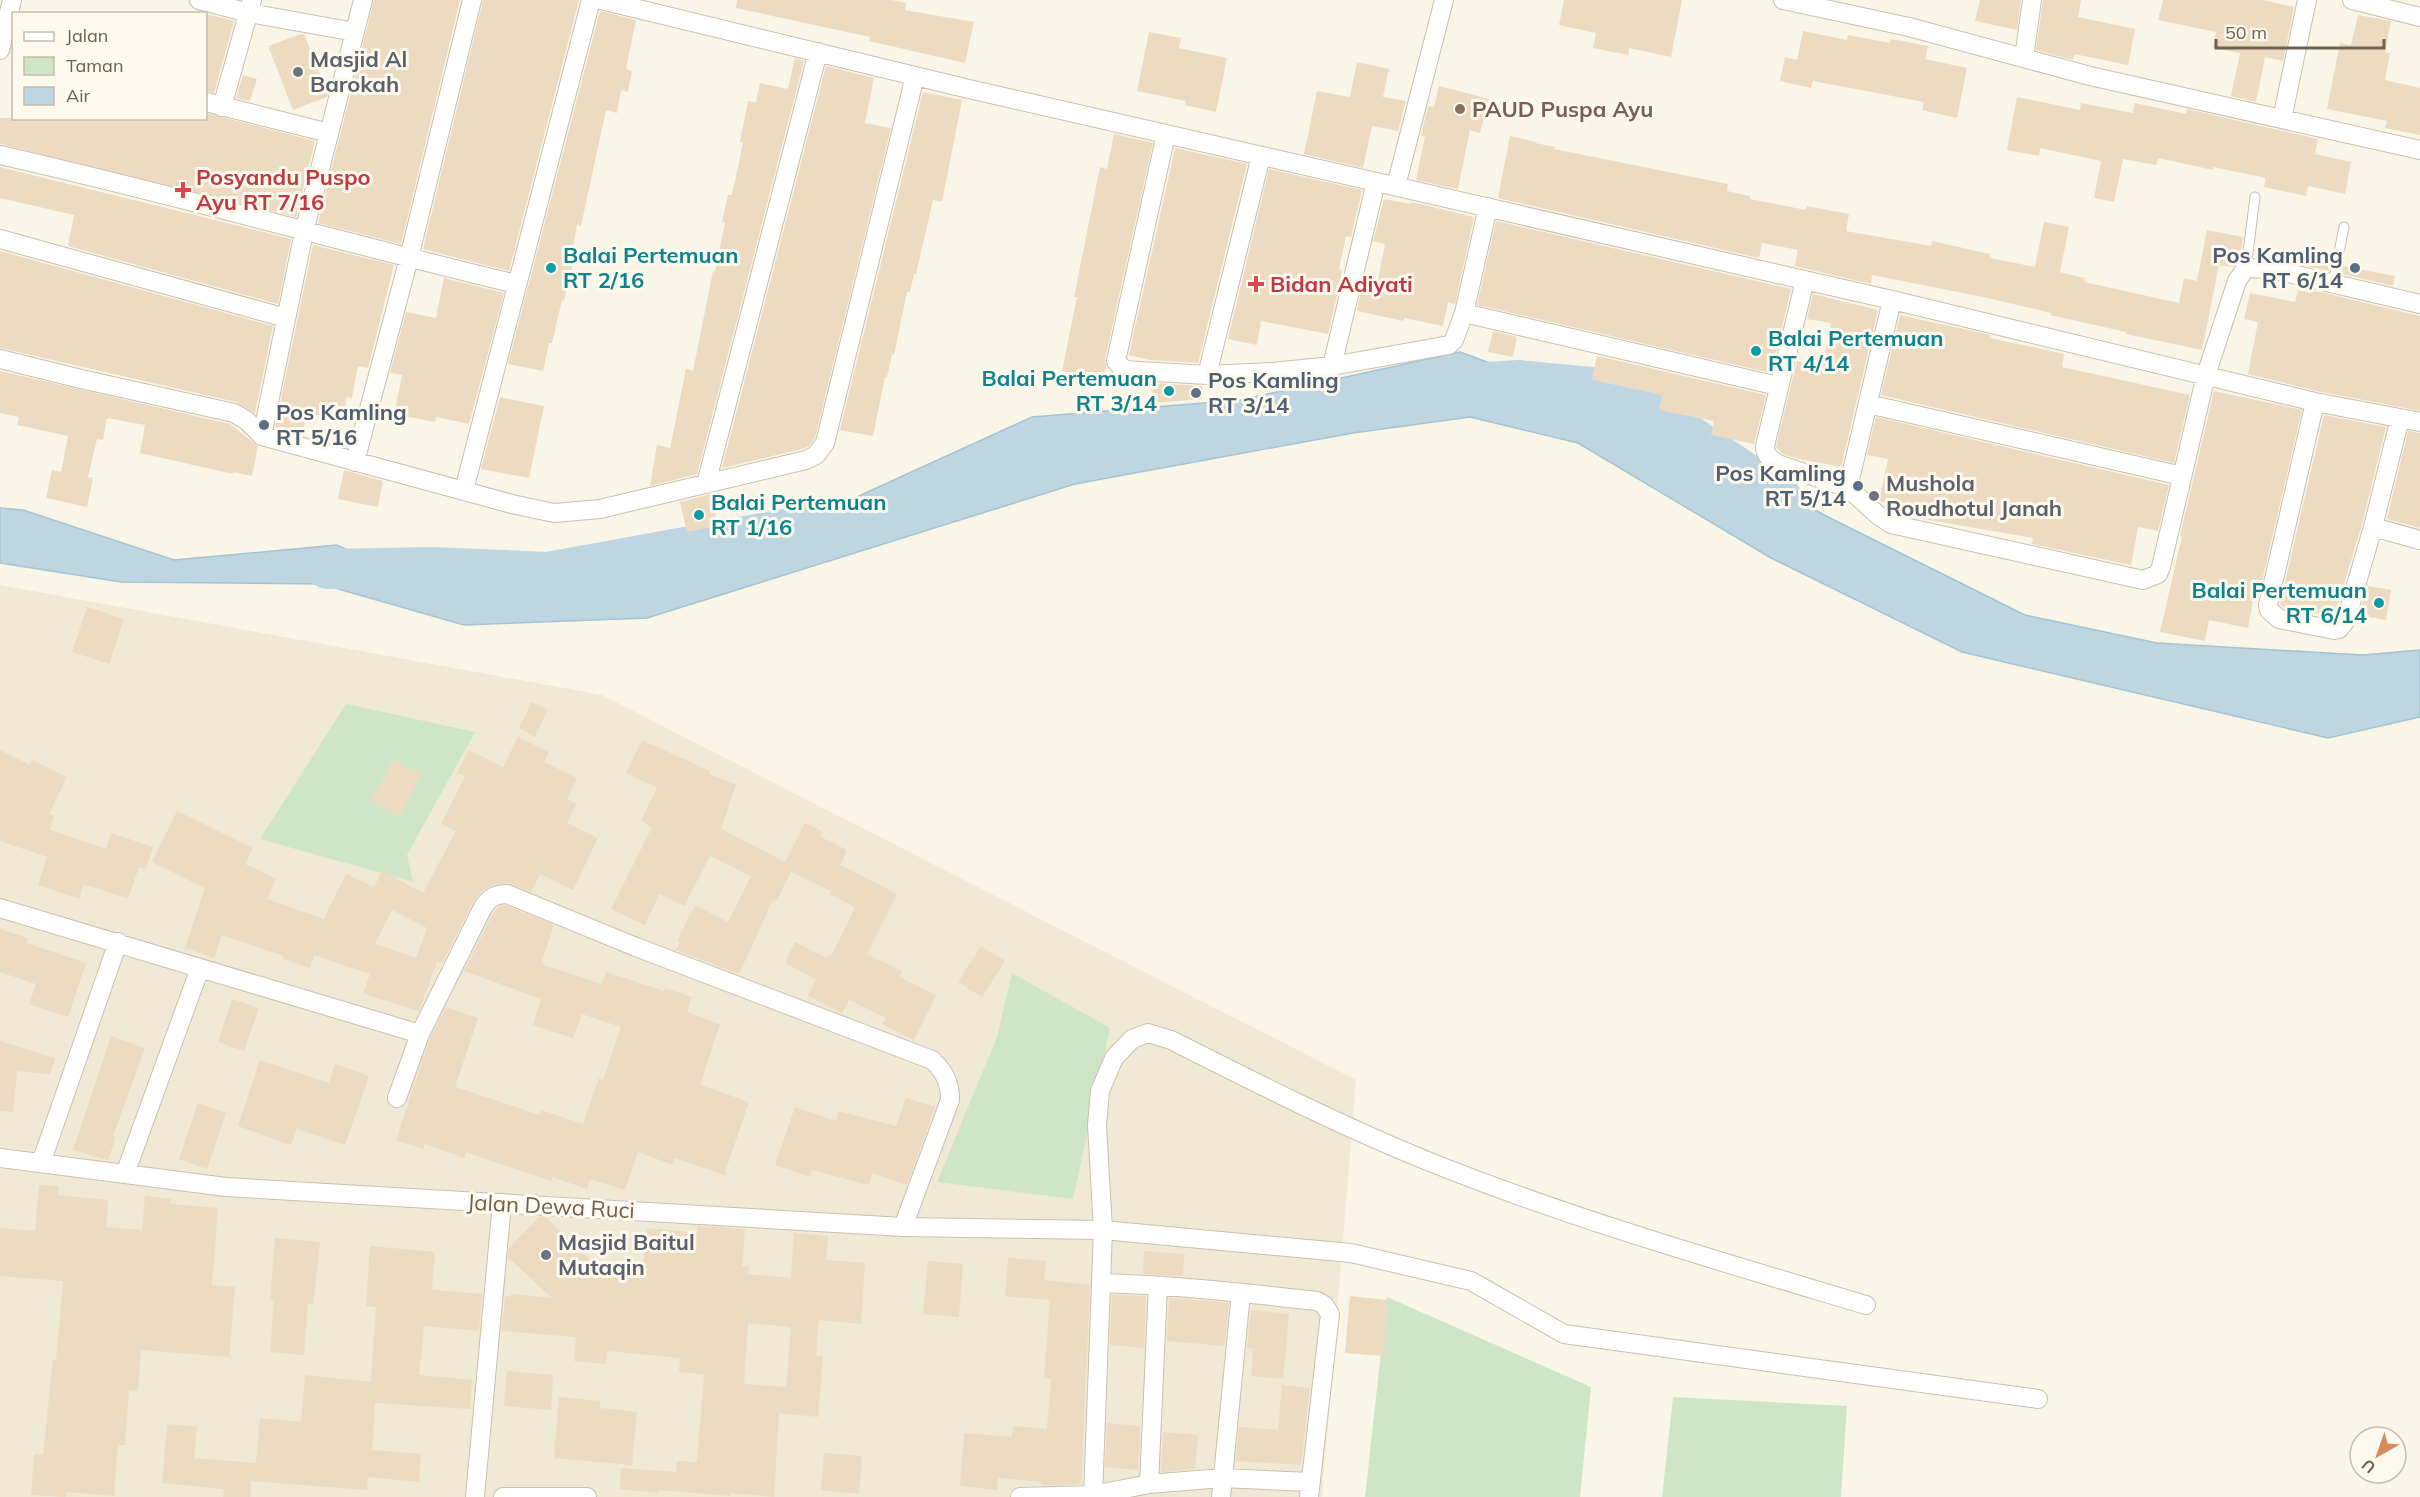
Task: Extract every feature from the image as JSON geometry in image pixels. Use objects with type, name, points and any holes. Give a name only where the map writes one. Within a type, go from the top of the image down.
[{"type":"street","points":[[0,51],[12,0]]},
{"type":"street","points":[[199,0],[250,7],[355,32]]},
{"type":"street","points":[[262,436],[304,232],[363,0]]},
{"type":"street","points":[[355,462],[409,258],[472,0]]},
{"type":"street","points":[[464,490],[591,0]]},
{"type":"street","points":[[601,0],[1166,134],[1892,300],[2315,402],[2420,422]]},
{"type":"street","points":[[1396,186],[1444,0]]},
{"type":"street","points":[[1783,0],[1910,27],[2101,78],[2420,150]]},
{"type":"street","points":[[2024,58],[2032,0]]},
{"type":"street","points":[[2282,119],[2307,0]]},
{"type":"street","points":[[2352,0],[2420,17]]},
{"type":"street","points":[[250,7],[214,105],[329,132]]},
{"type":"street","points":[[706,484],[818,52]]},
{"type":"street","points":[[0,359],[234,412],[262,436],[512,504],[554,513],[600,509],[806,460],[822,449],[915,75]]},
{"type":"street","points":[[1166,134],[1116,361],[1124,370],[1207,375],[1273,372],[1332,366],[1449,345],[1454,340],[1464,313],[1488,207]]},
{"type":"street","points":[[0,155],[107,179],[304,232],[516,284]]},
{"type":"street","points":[[1207,375],[1261,156]]},
{"type":"street","points":[[1332,366],[1376,182]]},
{"type":"street","points":[[0,239],[286,318]]},
{"type":"street","points":[[1805,280],[1778,386],[1765,452],[1778,464],[1848,488],[1891,524],[2143,580],[2158,574],[2161,567],[2206,375],[2237,281],[2246,268],[2271,269],[2420,304]]},
{"type":"street","points":[[1848,488],[1892,300]]},
{"type":"street","points":[[1464,313],[1778,386]]},
{"type":"street","points":[[2315,402],[2268,605],[2273,616],[2334,630],[2339,629],[2346,620],[2373,527],[2400,418]]},
{"type":"street","points":[[1868,404],[2182,476]]},
{"type":"street","points":[[2373,527],[2420,540]]},
{"type":"street","points":[[397,1098],[420,1034],[483,907],[492,897],[507,894],[636,947],[932,1060],[940,1067],[948,1080],[950,1100],[903,1227]]},
{"type":"street","points":[[0,908],[420,1034]]},
{"type":"street","points":[[40,1163],[118,942]]},
{"type":"street","points":[[125,1174],[200,968]]},
{"type":"street","points":[[1093,1496],[1103,1230],[1097,1125],[1100,1091],[1106,1073],[1123,1047],[1140,1035],[1158,1034],[1312,1111],[1430,1162],[1601,1225],[1866,1305]]},
{"type":"street","name":"Jalan Dewa Ruci","points":[[0,1158],[226,1187],[903,1227],[1103,1230],[1351,1253],[1471,1281],[1564,1334],[2038,1399]]},
{"type":"street","points":[[476,1497],[502,1203]]},
{"type":"street","points":[[1020,1497],[1093,1496],[1149,1484],[1222,1478],[1309,1490],[1330,1314],[1324,1305],[1317,1301],[1241,1293],[1101,1283]]},
{"type":"street","points":[[1149,1484],[1158,1286]]},
{"type":"street","points":[[1221,1497],[1241,1293]]},
{"type":"street","points":[[503,1497],[587,1497]]},
{"type":"lane","points":[[2246,268],[2255,196]]},
{"type":"lane","points":[[2333,283],[2344,227]]},
{"type":"shaded area","points":[[0,585],[602,695],[1356,1080],[1322,1497],[0,1497]]},
{"type":"green space","points":[[346,704],[475,732],[407,855],[413,882],[260,839]]},
{"type":"green space","points":[[1012,973],[1110,1028],[1073,1199],[937,1182],[997,1037]]},
{"type":"green space","points":[[1387,1297],[1591,1387],[1580,1497],[1365,1497]]},
{"type":"green space","points":[[1673,1397],[1847,1406],[1841,1497],[1662,1497]]},
{"type":"water","points":[[1460,352],[1677,432],[1828,517],[2025,615],[2157,643],[2363,655],[2420,650],[2420,717],[2328,738],[1962,652],[1771,558],[1578,443],[1470,417],[1353,433],[1075,484],[647,618],[464,625],[321,584],[121,582],[0,563],[0,508],[23,510],[174,560],[337,545],[412,581],[614,572],[771,536],[1032,417],[1240,400]]},
{"type":"building","points":[[374,0],[460,0],[401,244],[318,223]]},
{"type":"building","points":[[483,0],[579,0],[509,271],[423,249]]},
{"type":"building","points":[[737,0],[892,0],[906,3],[905,10],[974,22],[965,63],[869,41],[870,37],[736,8]]},
{"type":"building","points":[[1564,0],[1682,0],[1671,57],[1629,48],[1628,55],[1593,48],[1596,33],[1559,25]]},
{"type":"building","points":[[1980,0],[2021,0],[2017,30],[1975,21]]},
{"type":"building","points":[[2043,0],[2081,0],[2078,17],[2135,29],[2128,65],[2074,54],[2073,60],[2036,50]]},
{"type":"building","points":[[2163,0],[2263,0],[2294,7],[2283,61],[2265,57],[2256,102],[2231,96],[2240,53],[2213,48],[2216,32],[2158,20]]},
{"type":"building","points":[[600,11],[636,20],[626,69],[632,71],[628,92],[621,90],[617,113],[606,110],[581,226],[577,225],[570,262],[573,263],[564,301],[562,300],[552,343],[549,343],[543,371],[508,364]]},
{"type":"building","points":[[207,14],[234,21],[214,93],[207,91]]},
{"type":"building","points":[[2358,15],[2391,21],[2385,52],[2390,53],[2385,80],[2420,88],[2420,135],[2385,128],[2387,121],[2327,109],[2340,43],[2351,45]]},
{"type":"building","points":[[1803,31],[1847,40],[1848,35],[1890,43],[1891,39],[1928,46],[1925,59],[1967,68],[1957,118],[1922,110],[1924,102],[1813,81],[1811,88],[1780,81],[1785,57],[1797,60]]},
{"type":"building","points":[[1149,32],[1181,38],[1179,48],[1227,58],[1216,112],[1185,105],[1186,101],[1137,91]]},
{"type":"building","name":"Masjid Al Barokah","points":[[304,34],[328,94],[327,97],[293,110],[268,46]]},
{"type":"building","points":[[795,58],[804,61],[697,474],[650,486],[657,445],[670,448],[686,369],[693,371],[725,223],[722,222],[728,195],[732,195],[743,143],[740,142],[748,101],[756,102],[760,83],[788,89]]},
{"type":"building","points":[[1357,62],[1389,69],[1383,97],[1406,101],[1398,131],[1372,126],[1363,168],[1304,154],[1317,91],[1350,97]]},
{"type":"building","points":[[826,66],[874,78],[865,123],[891,128],[815,438],[809,446],[802,449],[722,468]]},
{"type":"building","points":[[243,75],[257,79],[250,101],[236,98]]},
{"type":"building","points":[[1439,86],[1489,99],[1480,133],[1470,130],[1458,189],[1416,180],[1425,137],[1421,136],[1428,106],[1434,107]]},
{"type":"building","points":[[923,92],[962,100],[942,202],[933,200],[916,274],[914,274],[910,292],[907,292],[894,355],[892,354],[887,377],[885,377],[873,436],[840,430]]},
{"type":"building","points":[[2017,97],[2080,110],[2081,103],[2133,113],[2135,103],[2186,114],[2187,109],[2318,139],[2315,154],[2351,162],[2345,194],[2308,186],[2306,196],[2264,187],[2266,178],[2158,158],[2156,165],[2123,159],[2114,202],[2094,198],[2101,161],[2040,148],[2039,156],[2007,150]]},
{"type":"building","points":[[207,113],[315,141],[296,217],[0,144],[0,118],[12,118],[12,120],[207,120]]},
{"type":"building","points":[[1114,134],[1153,143],[1105,359],[1103,379],[1062,371],[1100,167],[1107,169]]},
{"type":"building","points":[[1510,136],[1555,147],[1554,149],[1728,184],[1727,191],[1750,196],[1750,199],[1806,210],[1807,206],[1849,214],[1846,231],[1931,246],[1932,241],[1990,254],[1990,258],[2035,267],[2044,222],[2069,227],[2060,272],[2085,278],[2084,282],[2179,303],[2184,278],[2197,281],[2207,230],[2243,237],[2240,258],[2233,267],[2219,265],[2202,350],[2126,334],[2126,332],[1988,298],[1872,275],[1871,284],[1795,266],[1798,250],[1762,243],[1759,258],[1498,198]]},
{"type":"building","points":[[1175,148],[1247,164],[1198,363],[1150,360],[1129,355]]},
{"type":"building","points":[[0,167],[291,239],[278,304],[68,246],[74,215],[0,198]]},
{"type":"building","points":[[1269,169],[1362,190],[1351,237],[1346,236],[1339,269],[1342,270],[1340,283],[1328,334],[1261,321],[1257,345],[1228,339]]},
{"type":"building","points":[[1384,199],[1411,204],[1411,202],[1474,217],[1455,304],[1448,302],[1443,326],[1357,311],[1362,287],[1376,290],[1385,244],[1373,241]]},
{"type":"building","points":[[1496,221],[1791,289],[1771,373],[1477,305]]},
{"type":"building","points":[[313,245],[394,265],[368,368],[358,366],[352,398],[347,397],[342,420],[307,413],[302,435],[275,428]]},
{"type":"building","points":[[0,251],[273,326],[255,413],[236,402],[0,348]]},
{"type":"building","points":[[2305,256],[2330,261],[2328,271],[2303,265]]},
{"type":"building","points":[[2343,266],[2395,276],[2393,286],[2342,274]]},
{"type":"building","points":[[444,278],[504,293],[469,424],[436,417],[435,422],[394,414],[402,375],[390,373],[406,312],[436,318]]},
{"type":"building","points":[[2299,287],[2420,316],[2420,411],[2317,391],[2248,374],[2258,322],[2244,319],[2250,293],[2295,302]]},
{"type":"building","points":[[1813,294],[1878,310],[1841,467],[1799,459],[1783,454],[1776,447],[1797,361],[1822,366],[1831,323],[1807,319]]},
{"type":"building","points":[[1900,315],[2064,354],[2062,367],[2190,395],[2174,463],[1881,395]]},
{"type":"building","points":[[1493,331],[1517,337],[1513,357],[1488,352]]},
{"type":"building","points":[[1597,356],[1766,395],[1754,444],[1711,435],[1714,421],[1659,410],[1662,395],[1592,380]]},
{"type":"building","points":[[0,371],[230,424],[258,446],[252,476],[233,472],[233,474],[140,453],[145,425],[107,418],[103,440],[97,439],[88,477],[93,478],[87,507],[46,498],[52,470],[61,472],[68,436],[17,425],[19,417],[0,413]]},
{"type":"building","name":"Balai Pertemuan RT 3/14","points":[[1152,383],[1202,386],[1202,399],[1154,403]]},
{"type":"building","points":[[2214,391],[2302,410],[2257,602],[2253,601],[2248,628],[2209,620],[2205,641],[2160,632]]},
{"type":"building","points":[[500,397],[544,406],[529,478],[481,469]]},
{"type":"building","points":[[2324,415],[2386,427],[2362,524],[2334,617],[2283,607],[2280,604]]},
{"type":"building","points":[[1876,417],[2169,485],[2158,531],[2138,527],[2131,565],[2032,544],[2033,538],[1900,515],[1902,506],[1879,501],[1888,459],[1867,455]]},
{"type":"building","points":[[2408,431],[2420,433],[2420,528],[2387,519]]},
{"type":"building","points":[[344,470],[383,481],[378,507],[338,499]]},
{"type":"building","name":"Balai Pertemuan RT 1/16","points":[[711,494],[718,526],[687,532],[680,502]]},
{"type":"building","name":"Balai Pertemuan RT 6/14","points":[[2368,586],[2391,590],[2386,620],[2359,615]]},
{"type":"building","points":[[87,607],[124,619],[109,664],[72,652]]},
{"type":"building","points":[[532,702],[548,710],[535,737],[519,728]]},
{"type":"building","points":[[518,737],[549,752],[544,762],[577,778],[567,799],[576,804],[567,823],[598,838],[573,890],[540,874],[531,892],[507,883],[492,885],[481,892],[473,902],[442,963],[437,962],[419,1011],[363,994],[370,974],[314,955],[310,968],[283,959],[284,956],[222,935],[214,958],[185,948],[205,888],[152,862],[177,811],[253,848],[245,864],[276,879],[267,899],[324,919],[346,874],[374,887],[382,871],[423,893],[456,831],[441,824],[465,776],[457,773],[469,750],[503,767]],"holes":[[[392,910],[427,928],[416,958],[375,944]]]},
{"type":"building","points":[[642,740],[710,771],[708,774],[736,784],[721,829],[785,862],[805,823],[822,831],[819,836],[847,850],[840,865],[897,894],[867,954],[902,971],[899,977],[936,995],[914,1040],[882,1024],[886,1018],[849,1000],[842,1013],[808,996],[816,979],[785,963],[795,942],[827,958],[828,955],[831,956],[855,907],[829,894],[831,891],[791,872],[777,901],[773,900],[739,974],[676,950],[680,942],[677,941],[695,905],[728,922],[751,876],[710,856],[684,906],[660,894],[645,925],[611,909],[652,827],[641,821],[657,788],[626,773]]},
{"type":"building","points":[[0,750],[30,765],[32,760],[67,777],[49,814],[54,816],[50,830],[106,849],[111,833],[153,847],[146,869],[139,867],[128,899],[84,884],[79,899],[38,885],[47,857],[0,841]]},
{"type":"building","points":[[392,760],[421,774],[400,816],[371,802]]},
{"type":"building","points":[[505,905],[554,925],[541,964],[602,984],[606,972],[664,991],[665,988],[692,997],[687,1012],[720,1024],[700,1085],[749,1102],[724,1175],[675,1158],[673,1165],[638,1152],[625,1190],[590,1179],[587,1189],[552,1177],[551,1181],[466,1152],[464,1158],[425,1144],[423,1149],[396,1140],[430,1038],[446,1007],[478,1018],[455,1087],[540,1115],[541,1110],[583,1124],[599,1078],[603,1080],[621,1027],[582,1014],[573,1038],[533,1025],[541,999],[464,971],[493,913]]},
{"type":"building","points":[[0,929],[28,938],[26,943],[86,963],[68,1017],[29,1004],[36,984],[0,972]]},
{"type":"building","points":[[981,946],[1005,961],[982,997],[958,982]]},
{"type":"building","points":[[232,999],[259,1008],[244,1051],[218,1042]]},
{"type":"building","points":[[111,1036],[145,1048],[113,1136],[116,1137],[108,1160],[73,1150]]},
{"type":"building","points":[[0,1041],[55,1058],[50,1074],[17,1071],[13,1112],[0,1111]]},
{"type":"building","points":[[260,1060],[329,1083],[335,1064],[369,1076],[345,1145],[297,1129],[291,1145],[238,1126]]},
{"type":"building","points":[[906,1098],[935,1107],[907,1185],[872,1173],[869,1185],[812,1170],[810,1177],[775,1165],[795,1107],[836,1121],[838,1111],[896,1126]]},
{"type":"building","points":[[198,1103],[226,1113],[207,1169],[179,1159]]},
{"type":"building","points":[[39,1185],[59,1186],[58,1195],[108,1200],[106,1227],[142,1230],[145,1196],[171,1199],[171,1204],[218,1208],[212,1285],[235,1287],[229,1357],[141,1350],[138,1391],[129,1390],[125,1445],[118,1445],[114,1496],[67,1492],[66,1497],[31,1495],[34,1454],[43,1455],[53,1360],[56,1360],[63,1281],[0,1276],[0,1228],[35,1231]]},
{"type":"building","points":[[539,1217],[545,1217],[593,1263],[643,1267],[647,1228],[697,1233],[697,1226],[745,1229],[742,1266],[749,1267],[748,1274],[791,1278],[794,1233],[828,1236],[826,1260],[865,1263],[861,1324],[819,1320],[816,1356],[823,1356],[818,1417],[779,1413],[774,1497],[659,1490],[659,1493],[620,1489],[621,1468],[676,1472],[677,1461],[697,1462],[704,1374],[679,1372],[680,1358],[607,1351],[606,1364],[574,1361],[576,1337],[502,1331],[505,1296],[510,1297],[511,1294],[552,1298],[508,1257],[509,1248]],"holes":[[[748,1323],[791,1327],[786,1387],[744,1384]]]},
{"type":"building","points":[[275,1238],[320,1242],[313,1304],[308,1304],[304,1355],[270,1352],[274,1301],[270,1300]]},
{"type":"building","points":[[370,1246],[435,1252],[432,1290],[482,1294],[479,1331],[424,1326],[419,1375],[472,1380],[470,1409],[375,1403],[372,1450],[421,1454],[419,1482],[368,1477],[367,1490],[251,1481],[250,1497],[223,1497],[224,1489],[162,1483],[167,1424],[197,1427],[194,1458],[256,1463],[260,1418],[301,1422],[305,1375],[371,1382],[376,1307],[366,1306]]},
{"type":"building","points":[[1144,1251],[1184,1254],[1183,1276],[1143,1274]]},
{"type":"building","points":[[1008,1258],[1046,1261],[1044,1280],[1090,1285],[1081,1484],[1041,1485],[1041,1482],[998,1478],[997,1490],[960,1486],[964,1433],[1012,1437],[1013,1426],[1047,1429],[1051,1379],[1044,1379],[1050,1300],[1005,1296]]},
{"type":"building","points":[[928,1261],[963,1264],[959,1317],[923,1314]]},
{"type":"building","points":[[1112,1295],[1146,1296],[1144,1348],[1110,1345]]},
{"type":"building","points":[[1350,1296],[1388,1300],[1383,1356],[1345,1353]]},
{"type":"building","points":[[1169,1298],[1229,1303],[1224,1346],[1167,1341]]},
{"type":"building","points":[[1251,1310],[1289,1314],[1283,1379],[1251,1376],[1253,1349],[1247,1348]]},
{"type":"building","points":[[507,1371],[553,1375],[551,1410],[504,1406]]},
{"type":"building","points":[[1282,1385],[1310,1388],[1301,1465],[1236,1461],[1239,1427],[1278,1430]]},
{"type":"building","points":[[559,1397],[600,1401],[600,1408],[637,1412],[632,1465],[554,1458]]},
{"type":"building","points":[[1107,1423],[1140,1426],[1138,1470],[1105,1467]]},
{"type":"building","points":[[1163,1432],[1198,1435],[1195,1469],[1161,1472]]},
{"type":"building","points":[[824,1453],[862,1456],[859,1494],[821,1490]]},
{"type":"waterway","points":[[1487,382],[1519,380],[1622,390],[1781,496]]},
{"type":"waterway","points":[[327,569],[432,567],[548,572],[806,525],[840,516]]},
{"type":"place","name":"Masjid Al Barokah","points":[[298,72]]},
{"type":"place","name":"PAUD Puspa Ayu","points":[[1460,109]]},
{"type":"place","name":"Posyandu Puspo Ayu RT 7/16","points":[[183,190]]},
{"type":"place","name":"Balai Pertemuan RT 2/16","points":[[551,268]]},
{"type":"place","name":"Pos Kamling RT 6/14","points":[[2355,268]]},
{"type":"place","name":"Bidan Adiyati","points":[[1256,284]]},
{"type":"place","name":"Balai Pertemuan RT 4/14","points":[[1756,351]]},
{"type":"place","name":"Balai Pertemuan RT 3/14","points":[[1169,391]]},
{"type":"place","name":"Pos Kamling RT 3/14","points":[[1196,393]]},
{"type":"place","name":"Pos Kamling RT 5/16","points":[[264,425]]},
{"type":"place","name":"Pos Kamling RT 5/14","points":[[1858,486]]},
{"type":"place","name":"Mushola Roudhotul Janah","points":[[1874,496]]},
{"type":"place","name":"Balai Pertemuan RT 1/16","points":[[699,515]]},
{"type":"place","name":"Balai Pertemuan RT 6/14","points":[[2379,603]]},
{"type":"place","name":"Masjid Baitul Mutaqin","points":[[546,1255]]}]
